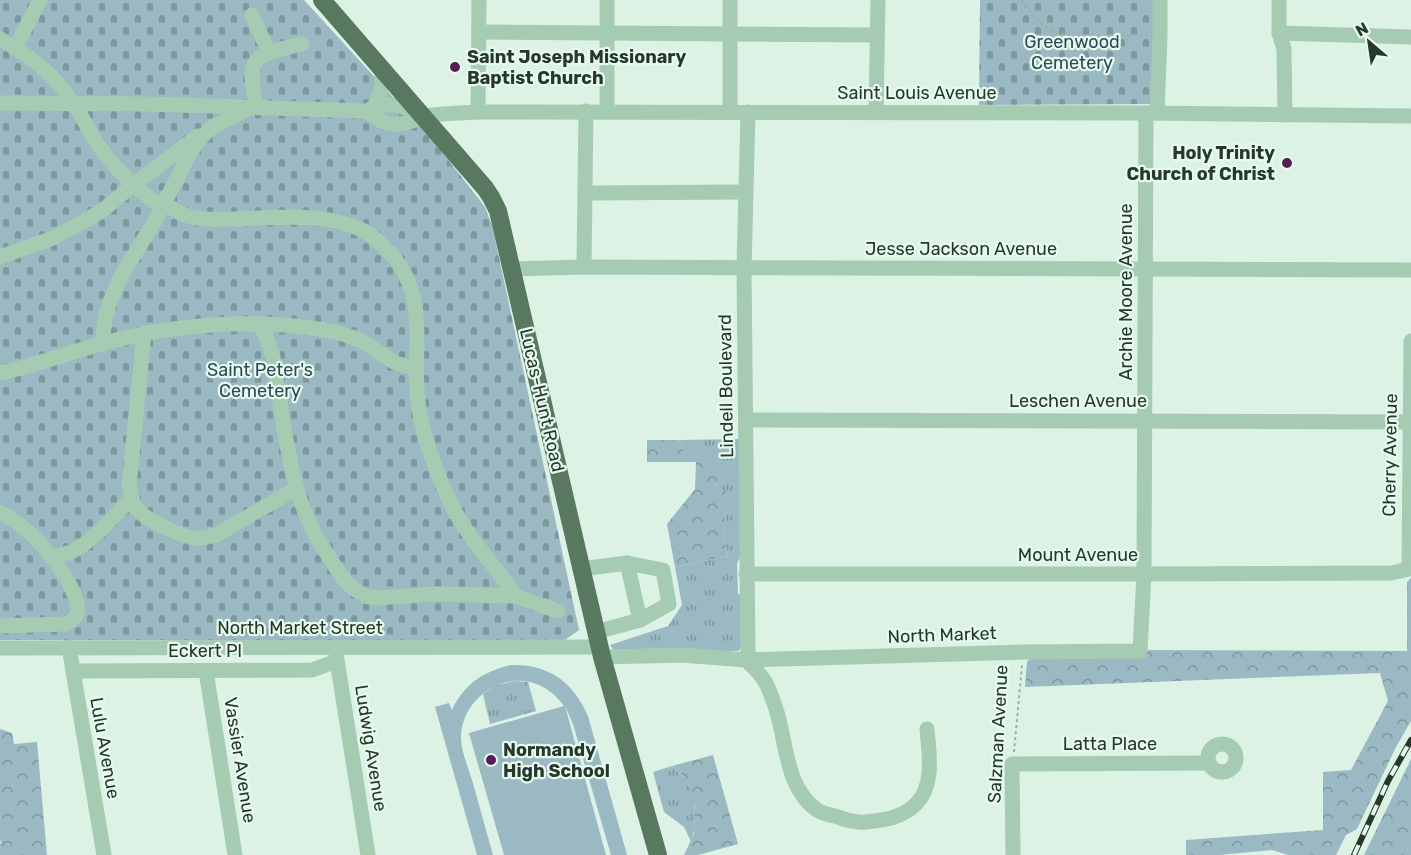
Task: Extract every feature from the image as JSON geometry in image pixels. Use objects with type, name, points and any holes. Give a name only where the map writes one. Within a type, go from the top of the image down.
[{"type":"main road","name":"Lucas-Hunt Road","points":[[322,0],[491,197],[500,217],[599,646],[658,855]]},
{"type":"street","points":[[15,48],[40,0]]},
{"type":"street","points":[[478,112],[479,0]]},
{"type":"street","points":[[607,0],[607,111]]},
{"type":"street","points":[[730,0],[730,112]]},
{"type":"street","points":[[876,112],[878,0]]},
{"type":"street","name":"Archie Moore Avenue","points":[[1140,651],[1144,574],[1145,269],[1152,113],[1160,37],[1160,0]]},
{"type":"street","points":[[1279,0],[1279,33],[1284,49],[1285,115]]},
{"type":"street","points":[[252,15],[269,53]]},
{"type":"street","points":[[479,32],[878,35]]},
{"type":"street","points":[[1279,33],[1411,37]]},
{"type":"street","points":[[0,39],[26,54],[46,70],[73,103],[100,147],[133,185],[163,206],[189,217],[204,220],[316,218],[359,228],[389,252],[401,266],[413,292],[416,308],[418,405],[440,480],[452,507],[468,533],[507,583],[515,597]]},
{"type":"street","points":[[254,107],[251,81],[253,65],[259,58],[269,53],[303,45]]},
{"type":"street","points":[[0,103],[371,109],[381,91],[383,80],[381,68]]},
{"type":"street","points":[[0,257],[54,238],[87,220],[185,145],[211,128],[254,107]]},
{"type":"street","name":"Saint Louis Avenue","points":[[371,109],[376,119],[383,123],[410,122],[423,116],[478,112],[586,111],[1411,116]]},
{"type":"street","points":[[584,267],[586,111]]},
{"type":"street","name":"Lindell Boulevard","points":[[746,660],[748,654],[744,268],[748,112]]},
{"type":"street","points":[[102,344],[105,318],[114,292],[188,157],[199,140],[211,128]]},
{"type":"street","points":[[585,193],[746,192]]},
{"type":"street","name":"Jesse Jackson Avenue","points":[[512,269],[584,267],[1411,270]]},
{"type":"street","points":[[0,373],[144,333],[189,327],[259,325],[285,325],[346,335],[362,342],[393,362],[416,367]]},
{"type":"street","points":[[259,325],[267,336],[273,357],[284,429],[300,500],[315,535],[345,581],[365,596],[376,598],[435,594],[515,597],[558,610]]},
{"type":"street","points":[[144,333],[129,486],[131,498],[142,515],[166,528],[196,538],[206,538],[216,535],[297,488]]},
{"type":"street","name":"Cherry Avenue","points":[[1409,569],[1411,341]]},
{"type":"street","name":"Leschen Avenue","points":[[746,420],[1410,422]]},
{"type":"street","points":[[52,557],[75,550],[131,498]]},
{"type":"street","points":[[0,512],[32,535],[52,557],[65,576],[78,610],[76,617],[66,624],[0,626]]},
{"type":"street","points":[[627,563],[640,620]]},
{"type":"street","points":[[581,569],[627,563],[663,570],[669,604],[599,646]]},
{"type":"street","name":"Mount Avenue","points":[[746,574],[1391,573],[1409,569]]},
{"type":"street","name":"North Market Street","points":[[0,648],[69,647],[336,654],[599,646],[682,656],[746,660]]},
{"type":"street","name":"Lulu Avenue","points":[[69,647],[104,855]]},
{"type":"street","name":"North Market","points":[[746,660],[1140,651]]},
{"type":"street","name":"Eckert Pl","points":[[73,671],[312,670],[336,654]]},
{"type":"street","name":"Ludwig Avenue","points":[[336,654],[368,855]]},
{"type":"street","points":[[746,660],[764,680],[775,704],[782,726],[786,757],[794,778],[803,795],[818,810],[856,823],[904,814],[918,803],[926,790],[929,774],[927,729]]},
{"type":"street","name":"Vassier Avenue","points":[[206,671],[235,855]]},
{"type":"street","name":"Latta Place","points":[[1012,764],[1209,763]]},
{"type":"street","name":"Salzman Avenue","points":[[1012,764],[1013,855]]},
{"type":"path","points":[[1021,0],[1036,19],[1052,32],[1085,36],[1141,34],[1160,37]]},
{"type":"path","name":"Salzman Avenue","points":[[1012,764],[1023,652]]},
{"type":"green space","name":"Saint Peter's Cemetery","points":[[0,0],[304,0],[435,143],[485,207],[492,225],[579,630],[565,640],[0,640]]},
{"type":"green space","name":"Greenwood Cemetery","points":[[980,0],[1165,0],[1161,104],[979,105]]},
{"type":"green space","points":[[742,439],[743,552],[737,563],[738,594],[742,595],[742,647],[738,651],[615,652],[610,645],[668,626],[682,605],[675,567],[728,556],[724,537],[726,511],[714,486],[721,476],[685,454],[679,440]]},
{"type":"green space","points":[[647,440],[679,440],[685,454],[723,458],[721,476],[714,486],[726,491],[724,537],[728,556],[675,567],[667,524],[695,489],[696,462],[647,462]]},
{"type":"green space","points":[[1411,578],[1411,721],[1357,829],[1346,835],[1336,855],[1288,855],[1272,850],[1219,855],[1186,855],[1186,840],[1323,830],[1323,772],[1351,770],[1388,701],[1380,673],[1025,687],[1027,662],[1031,657],[1142,656],[1148,650],[1407,651],[1407,582]]},
{"type":"green space","points":[[511,665],[537,668],[558,677],[582,704],[588,716],[627,855],[611,855],[573,724],[565,706],[606,855],[504,855],[469,733],[564,706],[549,691],[536,684],[514,681],[493,687],[476,700],[469,709],[462,729],[463,750],[493,855],[477,855],[435,707],[449,703],[452,710],[462,693],[476,680],[492,671]]},
{"type":"green space","points":[[516,681],[528,682],[536,711],[490,724],[483,694],[496,685]]},
{"type":"green space","points":[[0,729],[12,733],[14,744],[37,742],[47,855],[0,855]]},
{"type":"green space","points":[[713,755],[738,844],[698,855],[684,855],[694,834],[695,807],[690,786],[672,766]]},
{"type":"green space","points":[[1411,759],[1411,855],[1364,855]]},
{"type":"green space","points":[[672,766],[687,781],[693,796],[695,820],[691,841],[684,827],[664,812],[653,772]]},
{"type":"railway","points":[[1354,855],[1388,781],[1411,740]]},
{"type":"place","name":"Saint Joseph Missionary Baptist Church","points":[[455,67]]},
{"type":"place","name":"Holy Trinity Church of Christ","points":[[1287,163]]},
{"type":"place","name":"Normandy High School","points":[[491,760]]}]
